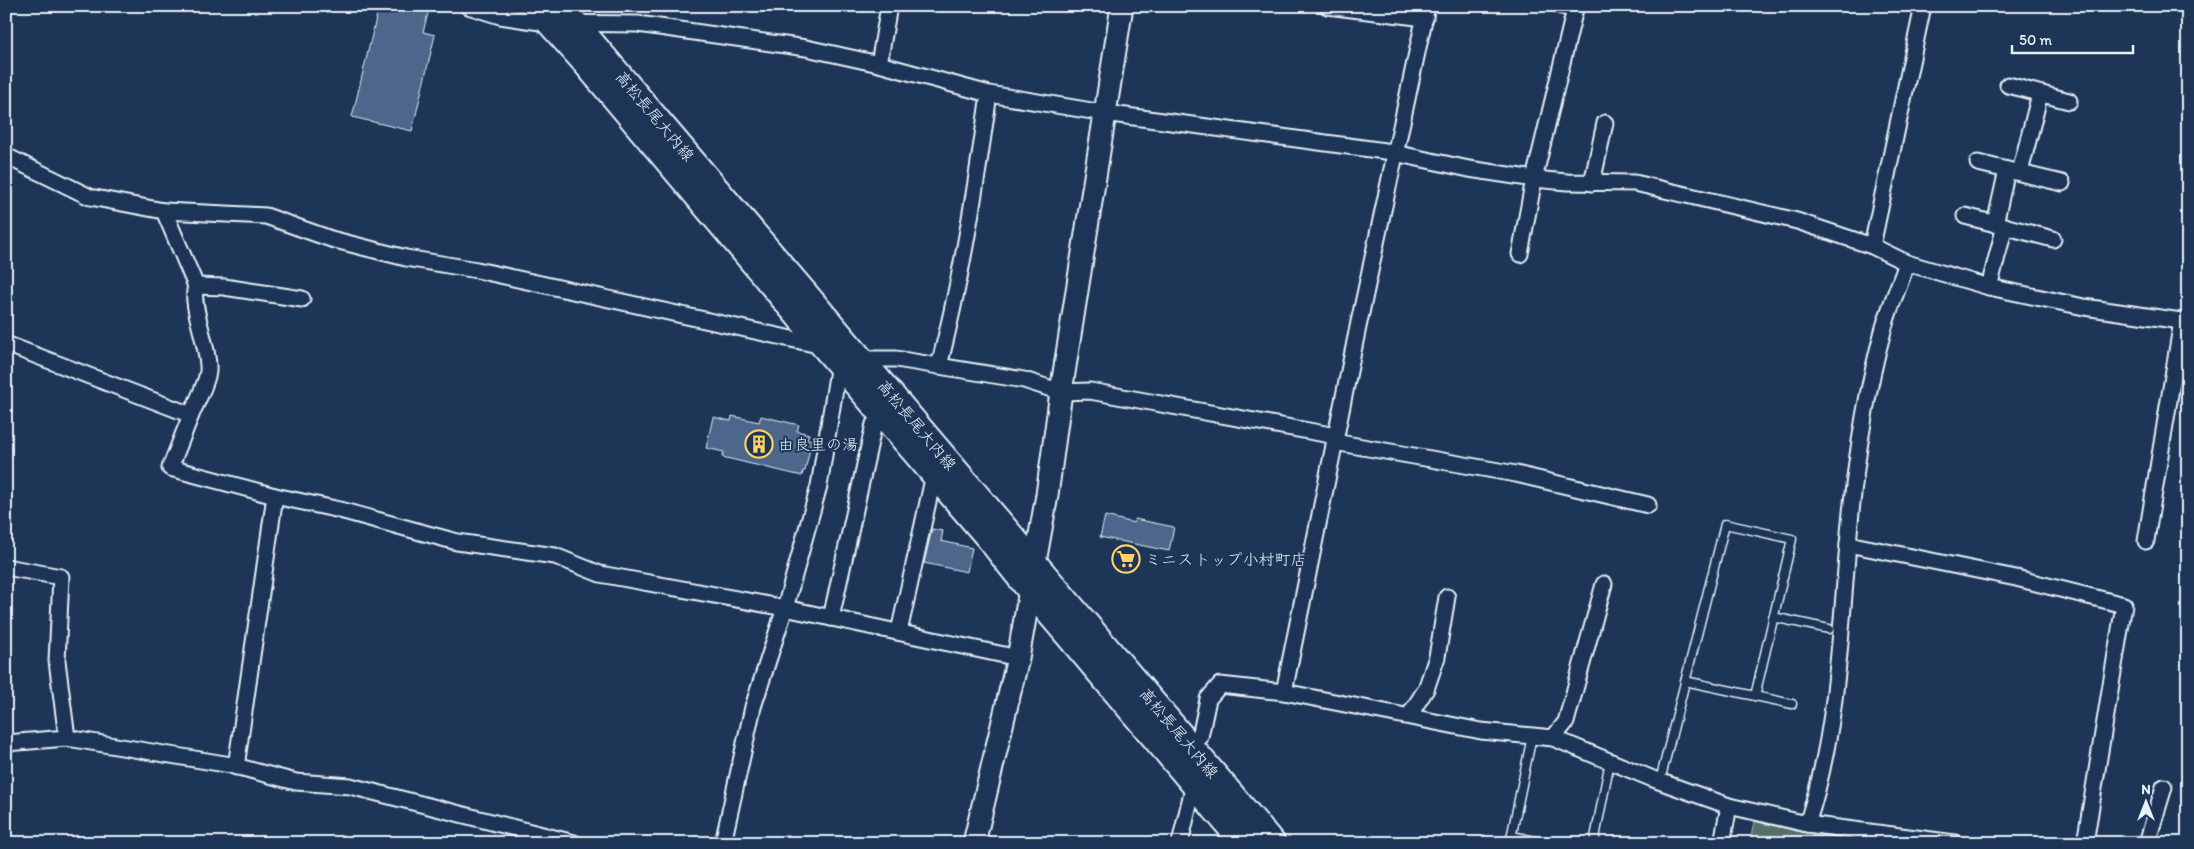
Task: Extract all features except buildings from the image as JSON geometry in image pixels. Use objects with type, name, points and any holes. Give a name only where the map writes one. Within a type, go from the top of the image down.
[{"type":"main road","name":"高松長尾大内線","points":[[555,15],[584,62],[823,346],[850,362],[934,475],[1030,591],[1183,755],[1273,843]]},
{"type":"main road","name":"高松長尾大内線","points":[[555,15],[850,362],[1035,562],[1183,755],[1194,784],[1243,843]]},
{"type":"street","points":[[468,6],[500,16],[555,15],[638,24],[806,48],[879,64],[989,94],[1104,113],[1396,154],[1534,179],[1635,183],[1797,221],[1872,246],[1907,263],[1989,287],[2084,307],[2185,322],[2146,541]]},
{"type":"street","points":[[879,64],[888,6]]},
{"type":"street","points":[[974,843],[1018,658],[1047,495],[1061,392],[1122,6]]},
{"type":"street","points":[[1284,692],[1335,439],[1426,12],[1327,6]]},
{"type":"street","points":[[1520,254],[1534,179],[1575,10],[1561,6]]},
{"type":"street","points":[[1872,246],[1923,6]]},
{"type":"street","points":[[2008,85],[2069,101]]},
{"type":"street","points":[[939,366],[953,314],[975,196],[989,94]]},
{"type":"street","points":[[1989,287],[2000,225],[2014,171],[2040,94]]},
{"type":"street","points":[[1592,182],[1605,123]]},
{"type":"street","points":[[6,156],[90,197],[164,211],[266,216],[331,239],[406,258],[477,270],[823,346]]},
{"type":"street","points":[[1978,163],[2062,183]]},
{"type":"street","points":[[164,211],[196,286],[194,293],[208,371],[170,468],[275,496],[340,510],[456,542],[555,556],[600,574],[785,608],[1018,658]]},
{"type":"street","points":[[1965,216],[2054,238]]},
{"type":"street","points":[[1807,824],[1814,803],[1830,727],[1845,596],[1848,544],[1864,418],[1883,330],[1907,263]]},
{"type":"street","points":[[196,286],[224,287],[302,299]]},
{"type":"street","points":[[6,344],[191,415]]},
{"type":"street","points":[[723,843],[753,707],[785,608],[850,362],[896,359],[1024,380],[1061,392],[1090,391],[1516,474],[1648,505]]},
{"type":"street","points":[[831,618],[874,424]]},
{"type":"street","points":[[899,632],[934,475]]},
{"type":"street","points":[[236,767],[275,496]]},
{"type":"street","points":[[1848,544],[2016,578],[2124,605],[2085,843]]},
{"type":"street","points":[[6,567],[61,578],[58,661],[67,738]]},
{"type":"street","points":[[1552,738],[1566,722],[1604,584]]},
{"type":"street","points":[[1409,716],[1426,689],[1437,657],[1447,597]]},
{"type":"street","points":[[1183,755],[1200,737],[1208,699],[1220,685],[1284,692],[1481,731],[1552,738],[1729,806],[1807,824],[1955,843]]},
{"type":"street","points":[[6,743],[67,738],[236,767],[296,782],[350,786],[574,843]]},
{"type":"street","points":[[1180,843],[1194,784]]},
{"type":"street","points":[[2147,843],[2164,787]]},
{"type":"street","points":[[1722,843],[1729,806]]},
{"type":"lane","points":[[1660,781],[1725,524],[1792,539],[1754,696]]},
{"type":"lane","points":[[1773,617],[1829,629]]},
{"type":"lane","points":[[1685,681],[1792,704]]},
{"type":"lane","points":[[1532,736],[1511,840],[1545,843]]},
{"type":"lane","points":[[1594,843],[1610,761]]},
{"type":"green space","points":[[1754,821],[1797,831],[1880,843],[1750,843]]},
{"type":"place","name":"由良里の湯","points":[[759,444]]},
{"type":"place","name":"ミニストップ小村町店","points":[[1126,559]]}]
